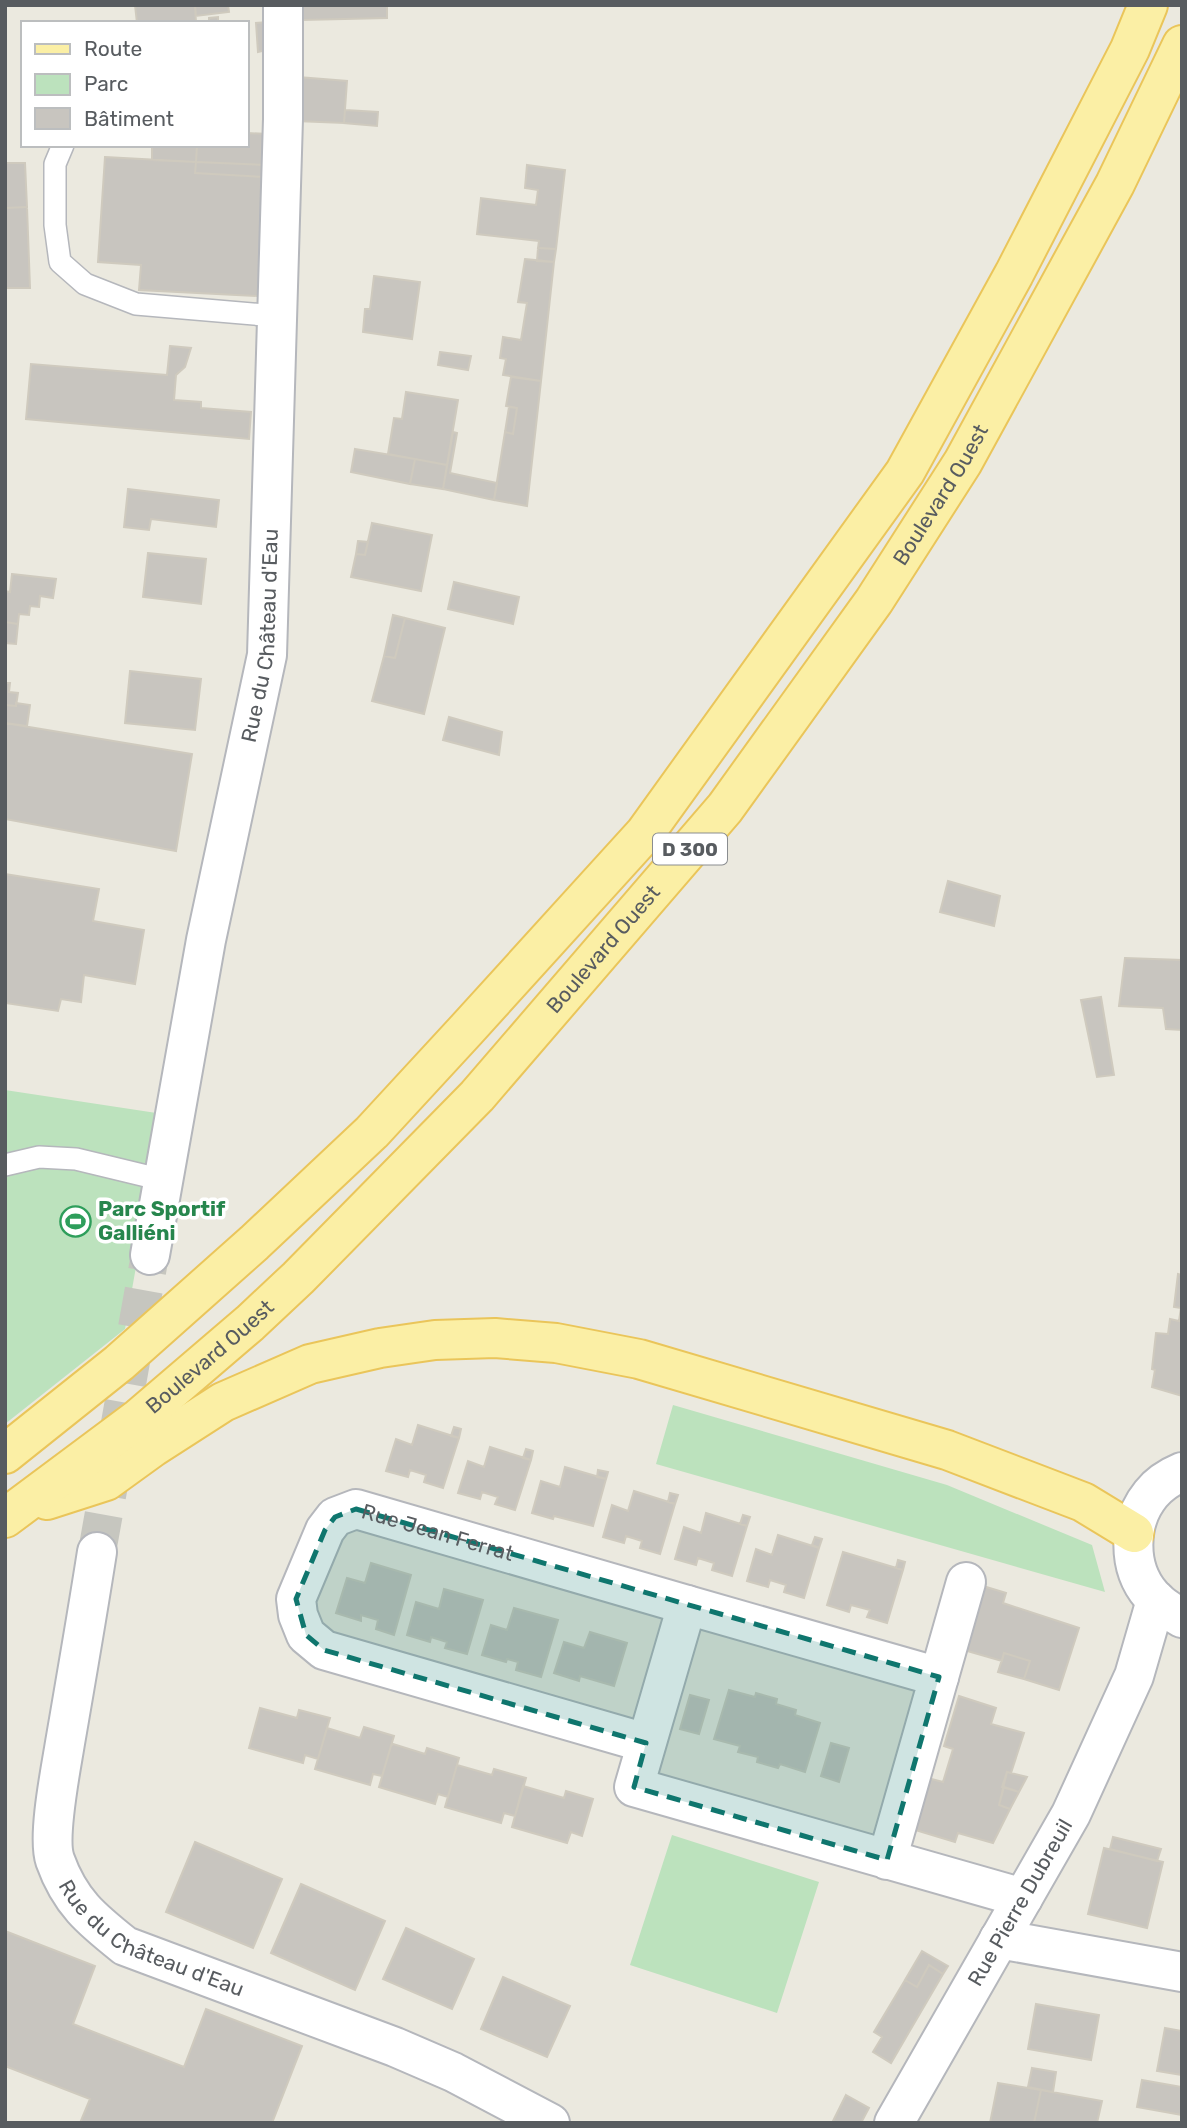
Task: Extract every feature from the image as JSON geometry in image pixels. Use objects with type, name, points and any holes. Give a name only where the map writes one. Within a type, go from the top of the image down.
[{"type":"main road","name":"Boulevard Ouest","points":[[5,1454],[119,1363],[254,1243],[372,1132],[645,833],[905,472],[1014,274],[1130,49],[1148,5]]},
{"type":"main road","name":"Boulevard Ouest","points":[[12,1513],[139,1418],[298,1278],[477,1096],[725,808],[874,601],[963,462],[1115,184],[1182,45]]},
{"type":"main road","points":[[12,1513],[106,1481],[152,1447],[223,1402],[310,1364],[380,1348],[435,1340],[495,1338],[556,1343],[639,1359],[947,1450],[1083,1502],[1134,1533]]},
{"type":"street","name":"Rue du Château d'Eau","points":[[150,1255],[206,940],[267,655],[283,119],[283,5]]},
{"type":"street","points":[[1173,1612],[1151,1595],[1140,1576],[1134,1555],[1134,1533],[1140,1512],[1151,1493],[1182,1472]]},
{"type":"street","name":"Rue Jean Ferrat","points":[[646,1743],[324,1650],[306,1635],[298,1615],[296,1599],[325,1530],[335,1517],[356,1509],[939,1677]]},
{"type":"street","name":"Rue du Château d'Eau","points":[[97,1552],[54,1826],[54,1857],[71,1894],[88,1917],[125,1946],[418,2057],[453,2072],[550,2123]]},
{"type":"street","points":[[887,1860],[966,1582]]},
{"type":"street","points":[[687,1605],[634,1787],[1023,1898]]},
{"type":"street","name":"Rue Pierre Dubreuil","points":[[894,2123],[1071,1814],[1134,1676],[1173,1612]]},
{"type":"street","points":[[999,1939],[1182,1972]]},
{"type":"lane","points":[[62,147],[55,164],[55,225],[60,262],[85,284],[136,304],[276,316]]},
{"type":"lane","points":[[5,1165],[39,1157],[76,1159],[163,1180]]},
{"type":"highlighted area","points":[[356,1509],[939,1677],[887,1860],[634,1787],[646,1743],[324,1650],[306,1635],[296,1599],[325,1530],[335,1517]]},
{"type":"green space","name":"Parc Sportif Galliéni","points":[[5,1090],[163,1114],[125,1329],[5,1424]]},
{"type":"green space","points":[[673,1405],[947,1485],[1092,1545],[1105,1592],[656,1464]]},
{"type":"green space","points":[[672,1835],[819,1882],[777,2013],[630,1965]]},
{"type":"building","points":[[135,5],[195,5],[196,21],[137,21]]},
{"type":"building","points":[[195,5],[228,5],[229,12],[196,16]]},
{"type":"building","points":[[300,5],[387,5],[387,18],[302,20]]},
{"type":"building","points":[[218,17],[218,21],[209,21],[209,18]]},
{"type":"building","points":[[268,22],[271,49],[258,52],[256,23]]},
{"type":"building","points":[[298,77],[347,81],[344,123],[296,121]]},
{"type":"building","points":[[345,110],[378,112],[377,126],[344,123]]},
{"type":"building","points":[[248,133],[267,134],[265,165],[196,162],[197,147],[248,147]]},
{"type":"building","points":[[152,147],[197,147],[196,162],[152,160]]},
{"type":"building","points":[[105,157],[196,162],[195,173],[264,177],[258,296],[139,290],[141,265],[98,262]]},
{"type":"building","points":[[196,162],[265,165],[264,177],[195,173]]},
{"type":"building","points":[[5,163],[25,163],[27,207],[5,208]]},
{"type":"building","points":[[527,165],[565,170],[556,249],[538,248],[539,241],[477,234],[481,198],[536,205],[538,190],[525,188]]},
{"type":"building","points":[[27,207],[30,288],[5,288],[5,208]]},
{"type":"building","points":[[538,248],[556,249],[554,262],[537,261]]},
{"type":"building","points":[[525,259],[554,262],[541,381],[503,375],[506,359],[500,358],[503,337],[521,340],[527,303],[518,302]]},
{"type":"building","points":[[374,276],[420,282],[412,339],[363,332],[365,309],[370,309]]},
{"type":"building","points":[[170,346],[191,348],[185,367],[176,375],[174,400],[201,402],[201,408],[251,412],[249,439],[26,419],[31,364],[167,375]]},
{"type":"building","points":[[440,352],[471,356],[468,370],[438,365]]},
{"type":"building","points":[[511,377],[541,381],[527,506],[494,500],[505,432],[513,434],[517,408],[506,406]]},
{"type":"building","points":[[406,392],[458,400],[447,465],[388,454],[394,418],[402,419]]},
{"type":"building","points":[[509,407],[517,408],[513,434],[505,432]]},
{"type":"building","points":[[453,432],[457,433],[450,473],[497,483],[494,500],[443,489]]},
{"type":"building","points":[[355,449],[415,459],[410,484],[351,472]]},
{"type":"building","points":[[415,459],[447,465],[443,489],[410,484]]},
{"type":"building","points":[[128,489],[219,500],[216,527],[151,519],[149,530],[124,527]]},
{"type":"building","points":[[372,523],[432,535],[421,591],[351,577],[356,554],[365,555]]},
{"type":"building","points":[[358,541],[368,542],[365,555],[356,554]]},
{"type":"building","points":[[148,553],[206,559],[201,604],[143,597]]},
{"type":"building","points":[[12,574],[56,579],[53,598],[40,596],[39,607],[30,606],[29,615],[19,614],[18,624],[5,622],[5,591],[10,592]]},
{"type":"building","points":[[454,582],[519,597],[513,624],[448,609]]},
{"type":"building","points":[[393,615],[405,618],[395,658],[384,656]]},
{"type":"building","points":[[405,618],[445,628],[424,714],[372,701],[384,656],[395,658]]},
{"type":"building","points":[[5,622],[18,624],[16,644],[5,643]]},
{"type":"building","points":[[130,671],[201,679],[195,730],[125,723]]},
{"type":"building","points":[[5,683],[10,683],[9,692],[18,693],[16,706],[5,705]]},
{"type":"building","points":[[16,703],[30,705],[27,726],[5,723],[5,705],[16,706]]},
{"type":"building","points":[[449,717],[502,732],[499,755],[443,740]]},
{"type":"building","points":[[5,723],[192,754],[176,851],[5,819]]},
{"type":"building","points":[[5,874],[99,889],[93,921],[144,930],[135,984],[84,975],[81,1002],[61,999],[58,1011],[5,1003]]},
{"type":"building","points":[[948,881],[1000,896],[994,926],[940,912]]},
{"type":"building","points":[[1125,958],[1182,960],[1182,1030],[1166,1029],[1163,1008],[1119,1006]]},
{"type":"building","points":[[1101,997],[1114,1075],[1097,1077],[1081,1000]]},
{"type":"building","points":[[1178,1274],[1182,1275],[1182,1396],[1152,1387],[1156,1333],[1168,1334],[1170,1319],[1179,1321],[1181,1308],[1174,1307]]},
{"type":"building","points":[[418,1425],[459,1438],[443,1488],[424,1482],[426,1475],[410,1470],[408,1477],[386,1471],[396,1439],[412,1445]]},
{"type":"building","points":[[454,1427],[461,1429],[459,1438],[451,1436]]},
{"type":"building","points":[[490,1447],[531,1460],[515,1510],[495,1504],[498,1497],[482,1492],[480,1499],[458,1493],[468,1461],[484,1467]]},
{"type":"building","points":[[526,1449],[533,1451],[531,1460],[523,1458]]},
{"type":"building","points":[[565,1467],[606,1479],[593,1526],[532,1513],[541,1481],[560,1487]]},
{"type":"building","points":[[598,1470],[608,1472],[606,1479],[597,1477]]},
{"type":"building","points":[[634,1491],[675,1504],[660,1554],[640,1548],[642,1541],[626,1536],[624,1543],[603,1537],[612,1505],[628,1511]]},
{"type":"building","points":[[670,1493],[678,1495],[675,1504],[668,1502]]},
{"type":"building","points":[[706,1513],[747,1526],[732,1576],[712,1570],[714,1563],[698,1558],[696,1565],[675,1559],[684,1527],[701,1533]]},
{"type":"building","points":[[743,1515],[750,1517],[747,1526],[740,1524]]},
{"type":"building","points":[[778,1535],[819,1548],[804,1598],[784,1592],[786,1585],[770,1580],[768,1587],[747,1581],[756,1549],[772,1555]]},
{"type":"building","points":[[815,1537],[822,1539],[819,1548],[812,1545]]},
{"type":"building","points":[[843,1552],[903,1570],[887,1623],[867,1617],[870,1610],[851,1605],[849,1612],[827,1605]]},
{"type":"building","points":[[898,1560],[905,1562],[903,1570],[896,1568]]},
{"type":"building","points":[[371,1563],[411,1575],[394,1635],[376,1629],[378,1620],[361,1615],[361,1621],[336,1613],[347,1578],[365,1583]]},
{"type":"building","points":[[983,1586],[1006,1593],[1003,1603],[1079,1628],[1059,1690],[1024,1679],[1030,1661],[1004,1653],[1002,1661],[964,1650]]},
{"type":"building","points":[[444,1589],[483,1600],[467,1654],[445,1648],[447,1642],[431,1637],[430,1642],[407,1635],[416,1602],[439,1609]]},
{"type":"building","points":[[514,1608],[558,1620],[541,1677],[516,1670],[518,1662],[507,1659],[506,1662],[482,1655],[491,1625],[507,1630]]},
{"type":"building","points":[[590,1632],[627,1643],[614,1686],[580,1676],[579,1681],[554,1673],[564,1642],[584,1648]]},
{"type":"building","points":[[1004,1653],[1030,1661],[1024,1679],[998,1672]]},
{"type":"building","points":[[729,1690],[777,1699],[776,1704],[796,1710],[795,1715],[820,1723],[805,1772],[780,1764],[778,1768],[757,1762],[758,1757],[738,1752],[740,1746],[714,1739]]},
{"type":"building","points":[[690,1695],[709,1700],[699,1734],[680,1729]]},
{"type":"building","points":[[959,1696],[996,1708],[991,1724],[1024,1733],[1011,1773],[1007,1772],[999,1805],[1010,1809],[993,1843],[958,1833],[955,1842],[909,1828],[924,1777],[943,1782],[953,1749],[944,1746]]},
{"type":"building","points":[[260,1708],[297,1718],[299,1710],[330,1718],[318,1759],[305,1755],[303,1763],[249,1748]]},
{"type":"building","points":[[364,1727],[394,1736],[382,1776],[373,1774],[370,1785],[315,1769],[327,1728],[360,1738]]},
{"type":"building","points":[[831,1743],[849,1748],[839,1782],[821,1776]]},
{"type":"building","points":[[393,1744],[425,1754],[427,1748],[459,1758],[448,1797],[438,1794],[435,1804],[379,1787]]},
{"type":"building","points":[[457,1765],[492,1775],[494,1769],[526,1778],[515,1816],[504,1813],[501,1823],[445,1807]]},
{"type":"building","points":[[1007,1772],[1027,1777],[1019,1792],[1002,1787]]},
{"type":"building","points":[[523,1786],[564,1798],[566,1791],[593,1799],[582,1836],[571,1832],[567,1843],[512,1827]]},
{"type":"building","points":[[1004,1787],[1019,1792],[1010,1809],[999,1805]]},
{"type":"building","points":[[1113,1837],[1161,1849],[1157,1861],[1110,1849]]},
{"type":"building","points":[[195,1842],[282,1879],[253,1948],[166,1912]]},
{"type":"building","points":[[1104,1848],[1163,1862],[1147,1928],[1088,1914]]},
{"type":"building","points":[[301,1884],[385,1921],[355,1990],[271,1953]]},
{"type":"building","points":[[406,1928],[474,1959],[452,2009],[383,1979]]},
{"type":"building","points":[[5,1931],[95,1966],[73,2024],[184,2067],[206,2009],[302,2046],[272,2123],[80,2123],[90,2099],[5,2066]]},
{"type":"building","points":[[922,1951],[948,1966],[943,1974],[929,1965],[917,1987],[905,1980]]},
{"type":"building","points":[[929,1965],[943,1974],[891,2063],[873,2052],[882,2037],[874,2032],[905,1980],[917,1987]]},
{"type":"building","points":[[503,1977],[570,2006],[547,2057],[481,2029]]},
{"type":"building","points":[[1036,2004],[1099,2015],[1091,2060],[1028,2049]]},
{"type":"building","points":[[1165,2028],[1182,2031],[1182,2075],[1157,2071]]},
{"type":"building","points":[[1032,2068],[1056,2072],[1053,2092],[1028,2087]]},
{"type":"building","points":[[1142,2080],[1182,2087],[1182,2115],[1137,2107]]},
{"type":"building","points":[[998,2083],[1041,2090],[1034,2123],[990,2123]]},
{"type":"building","points":[[1041,2090],[1102,2101],[1097,2123],[1034,2123]]},
{"type":"building","points":[[846,2095],[869,2108],[861,2123],[832,2123]]},
{"type":"tunnel","points":[[97,1552],[150,1255]]},
{"type":"place","name":"Parc Sportif Galliéni","points":[[75,1221]]}]
